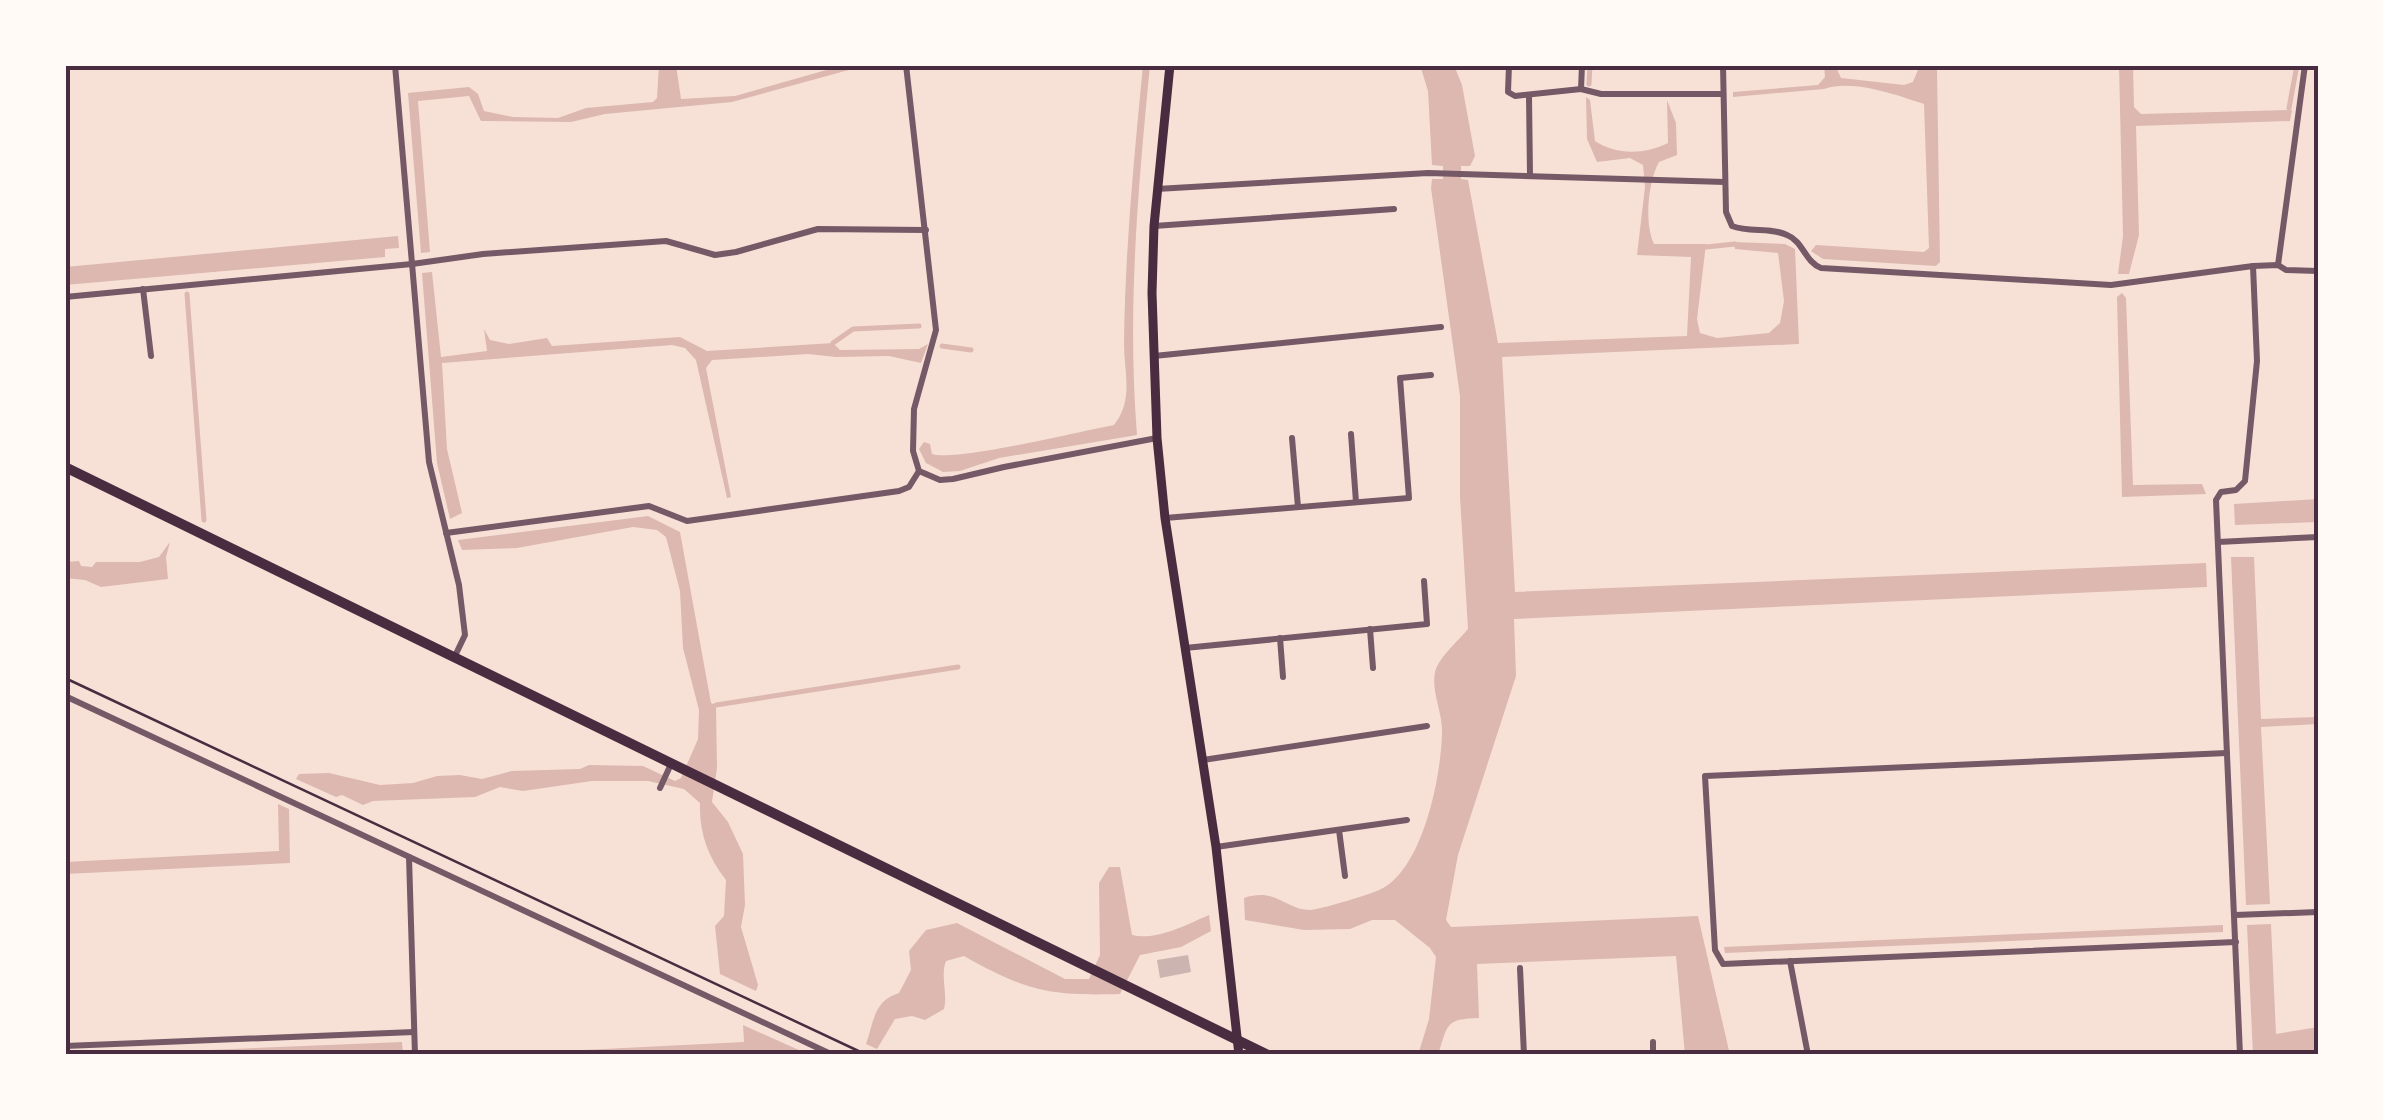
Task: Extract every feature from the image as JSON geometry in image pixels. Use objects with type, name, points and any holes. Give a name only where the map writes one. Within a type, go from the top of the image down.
[{"type":"highway","points":[[65,467],[669,769],[1268,1055]]},
{"type":"main road","points":[[1170,65],[1154,226],[1152,357],[1157,438],[1165,518],[1216,848],[1239,1055]]},
{"type":"street","points":[[395,65],[429,462],[459,585],[464,635],[454,660]]},
{"type":"street","points":[[446,533],[649,506],[687,521],[909,487],[919,471],[913,451],[914,409],[936,330],[906,65]]},
{"type":"street","points":[[1509,65],[1508,92],[1515,96],[1582,89],[1601,94],[1723,94]]},
{"type":"street","points":[[1582,65],[1582,89]]},
{"type":"street","points":[[1723,65],[1726,212],[1732,226],[1787,234],[1813,265],[1821,268],[2111,284],[2252,266],[2278,265],[2286,270],[2318,272]]},
{"type":"street","points":[[2278,265],[2306,65]]},
{"type":"street","points":[[1529,96],[1530,176]]},
{"type":"street","points":[[1157,189],[1440,173],[1725,182]]},
{"type":"street","points":[[1154,226],[1394,209]]},
{"type":"street","points":[[65,297],[483,254],[666,241],[715,254],[736,252],[818,229],[926,230]]},
{"type":"street","points":[[2240,1055],[2218,494],[2236,490],[2245,481],[2257,361],[2252,266]]},
{"type":"street","points":[[143,289],[151,356]]},
{"type":"street","points":[[1152,357],[1441,327]]},
{"type":"street","points":[[1165,518],[1409,498],[1400,378],[1431,375]]},
{"type":"street","points":[[1351,434],[1356,502]]},
{"type":"street","points":[[919,471],[940,480],[953,480],[1004,466],[1157,438]]},
{"type":"street","points":[[1292,438],[1298,507]]},
{"type":"street","points":[[2218,542],[2318,537]]},
{"type":"street","points":[[1184,648],[1428,624],[1424,581]]},
{"type":"street","points":[[1370,630],[1372,668]]},
{"type":"street","points":[[1280,638],[1283,677]]},
{"type":"street","points":[[65,696],[833,1055]]},
{"type":"street","points":[[1204,760],[1427,726]]},
{"type":"street","points":[[2227,753],[1705,776],[1715,950],[1723,964],[2236,942]]},
{"type":"street","points":[[660,788],[669,769]]},
{"type":"street","points":[[1216,848],[1407,820]]},
{"type":"street","points":[[1339,830],[1345,876]]},
{"type":"street","points":[[409,857],[415,1055]]},
{"type":"street","points":[[2235,915],[2318,912]]},
{"type":"street","points":[[1790,960],[1808,1055]]},
{"type":"street","points":[[1520,968],[1524,1055]]},
{"type":"street","points":[[65,1046],[414,1032]]},
{"type":"street","points":[[1653,1042],[1654,1055]]},
{"type":"path","points":[[65,678],[867,1055]]},
{"type":"shaded area","points":[[659,65],[676,65],[681,99],[735,96],[844,65],[867,65],[732,102],[605,114],[571,122],[481,121],[469,96],[418,101],[430,252],[421,253],[408,93],[469,87],[478,94],[484,111],[513,117],[558,118],[586,108],[653,102],[657,98]]},
{"type":"shaded area","points":[[1143,65],[1150,65],[1134,296],[1137,435],[999,458],[960,471],[943,472],[926,463],[919,449],[924,442],[930,444],[932,454],[966,454],[1114,425],[1120,415],[1126,396],[1126,273]]},
{"type":"shaded area","points":[[1420,65],[1454,65],[1462,85],[1475,156],[1470,166],[1461,166],[1461,179],[1468,180],[1498,343],[1687,336],[1691,257],[1637,255],[1645,187],[1643,165],[1630,158],[1597,162],[1587,139],[1586,97],[1590,100],[1595,141],[1630,152],[1668,143],[1667,100],[1676,123],[1677,155],[1659,162],[1655,170],[1649,225],[1654,244],[1706,244],[1697,319],[1700,333],[1717,338],[1769,333],[1780,323],[1784,301],[1778,253],[1735,249],[1734,242],[1785,244],[1795,249],[1799,344],[1502,357],[1515,592],[2206,563],[2207,587],[1514,619],[1516,676],[1458,855],[1446,920],[1451,927],[1698,916],[1730,1055],[1685,1055],[1676,956],[1477,964],[1479,1018],[1450,1025],[1438,1055],[1418,1055],[1429,1019],[1436,957],[1395,920],[1372,920],[1350,929],[1304,930],[1245,920],[1244,898],[1264,895],[1302,909],[1315,909],[1377,891],[1393,881],[1406,865],[1426,822],[1438,774],[1442,725],[1435,672],[1468,629],[1460,497],[1460,396],[1431,188],[1432,179],[1443,179],[1443,166],[1432,165],[1428,91]]},
{"type":"shaded area","points":[[1824,65],[1835,65],[1841,78],[1904,85],[1913,82],[1920,65],[1940,65],[1940,262],[1936,266],[1823,259],[1811,251],[1816,245],[1924,252],[1929,248],[1924,104],[1874,89],[1848,86],[1733,97],[1733,92],[1818,85],[1825,77]]},
{"type":"shaded area","points":[[2119,65],[2133,65],[2134,107],[2141,114],[2292,110],[2290,121],[2136,126],[2139,235],[2129,274],[2118,274],[2123,236]]},
{"type":"shaded area","points":[[398,236],[399,248],[385,249],[385,257],[65,285],[65,267]]},
{"type":"shaded area","points":[[432,272],[441,357],[487,351],[484,329],[490,340],[509,344],[547,338],[552,346],[680,337],[707,351],[833,343],[840,350],[919,349],[928,344],[921,363],[889,356],[808,354],[712,360],[706,368],[731,497],[727,498],[696,360],[685,348],[672,345],[442,363],[447,449],[462,513],[450,519],[437,463],[422,273]]},
{"type":"shaded area","points":[[2122,293],[2126,298],[2133,485],[2202,484],[2206,494],[2122,497],[2117,297]]},
{"type":"shaded area","points":[[2318,499],[2318,522],[2235,525],[2234,504]]},
{"type":"shaded area","points":[[648,516],[680,532],[711,703],[716,705],[717,768],[712,802],[728,822],[743,854],[745,905],[741,927],[758,985],[756,991],[720,974],[715,926],[724,916],[726,880],[706,844],[700,803],[684,789],[648,781],[592,781],[523,791],[500,787],[475,797],[373,801],[363,805],[296,779],[299,774],[329,773],[380,785],[413,783],[437,776],[482,779],[512,771],[580,769],[589,765],[643,766],[675,781],[681,778],[698,739],[699,710],[683,648],[680,591],[666,537],[657,530],[633,527],[517,548],[462,550],[458,540]]},
{"type":"shaded area","points":[[170,542],[166,557],[168,579],[101,587],[65,578],[65,562],[79,561],[81,566],[92,567],[96,562],[140,562],[159,557]]},
{"type":"shaded area","points":[[2231,557],[2254,557],[2261,719],[2318,717],[2318,724],[2261,727],[2270,904],[2246,905]]},
{"type":"shaded area","points":[[278,804],[289,809],[290,863],[65,874],[65,862],[279,851]]},
{"type":"shaded area","points":[[1109,867],[1120,867],[1132,935],[1161,934],[1209,915],[1211,931],[1181,947],[1140,955],[1120,994],[1039,989],[964,956],[946,961],[944,1009],[925,1020],[912,1016],[895,1019],[877,1049],[866,1044],[876,1013],[884,1001],[899,993],[911,970],[909,951],[926,930],[957,923],[1065,979],[1089,979],[1100,955],[1099,883]]},
{"type":"shaded area","points":[[2271,924],[2276,1034],[2318,1027],[2318,1055],[2253,1055],[2247,925]]},
{"type":"shaded area","points":[[2223,925],[2223,932],[1725,953],[1724,947]]},
{"type":"shaded area","points":[[743,1025],[810,1055],[481,1055],[744,1042]]},
{"type":"shaded area","points":[[402,1042],[403,1055],[87,1055]]},
{"type":"building","points":[[1188,955],[1191,972],[1160,978],[1157,960]]},
{"type":"waterway","points":[[1589,84],[1590,65]]},
{"type":"waterway","points":[[2289,108],[2297,65]]},
{"type":"waterway","points":[[1706,247],[1735,244]]},
{"type":"waterway","points":[[187,294],[204,520]]},
{"type":"waterway","points":[[833,343],[853,329],[919,326]]},
{"type":"waterway","points":[[942,346],[971,350]]},
{"type":"waterway","points":[[716,705],[958,667]]}]
